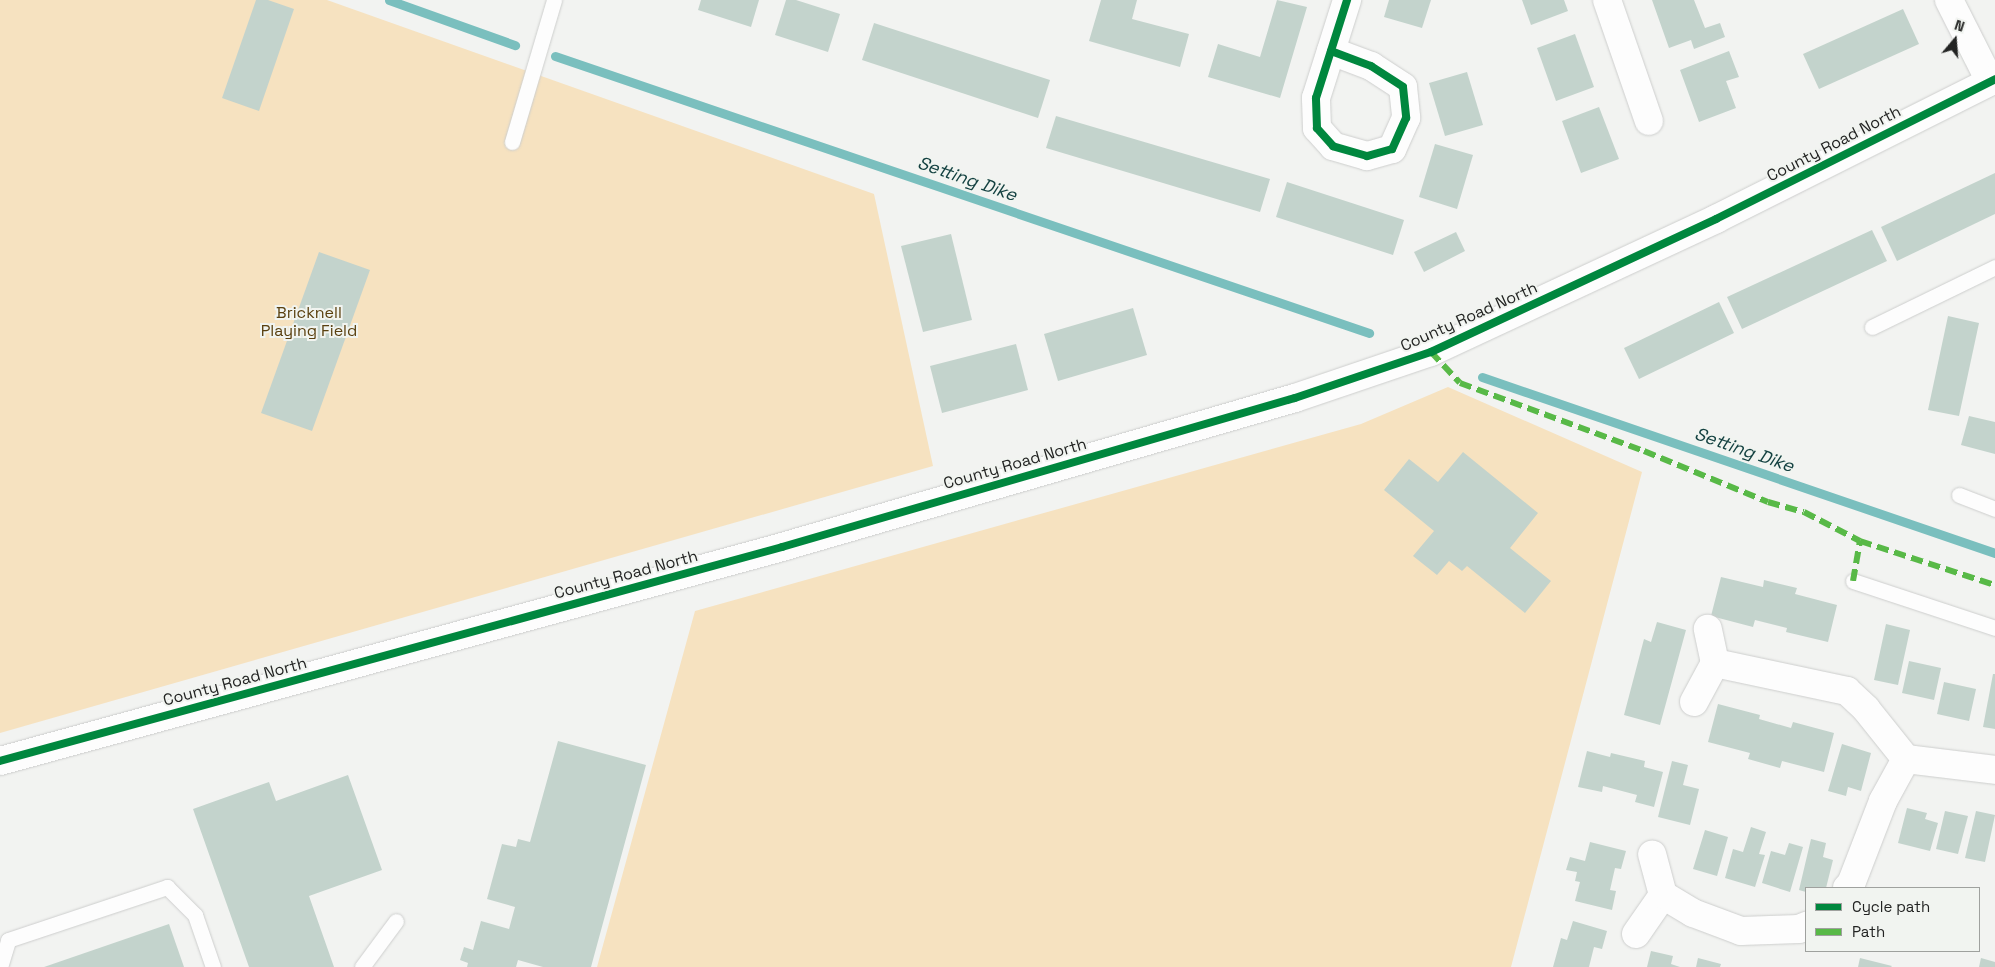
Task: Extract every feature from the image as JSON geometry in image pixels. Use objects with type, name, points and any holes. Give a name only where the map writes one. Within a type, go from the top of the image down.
[{"type":"street","points":[[1331,51],[1347,0]]},
{"type":"street","points":[[1607,0],[1649,121]]},
{"type":"street","points":[[1949,0],[1992,80]]},
{"type":"street","name":"County Road North","points":[[0,761],[782,546],[1322,389],[1431,352],[1716,219],[1992,80]]},
{"type":"street","points":[[1694,702],[1715,663],[1708,629]]},
{"type":"street","points":[[1715,663],[1847,691],[1866,709],[1906,759],[1995,770]]},
{"type":"street","points":[[1848,887],[1883,801],[1906,759]]},
{"type":"street","points":[[1652,854],[1664,895],[1693,913],[1741,931],[1798,929],[1805,926]]},
{"type":"street","points":[[1636,934],[1664,895]]},
{"type":"lane","points":[[512,142],[554,0]]},
{"type":"lane","points":[[1872,327],[1995,267]]},
{"type":"lane","points":[[1959,496],[1995,509]]},
{"type":"lane","points":[[1853,581],[1995,628]]},
{"type":"lane","points":[[0,967],[8,940],[167,887],[195,915],[213,967]]},
{"type":"lane","points":[[362,967],[396,921]]},
{"type":"green space","name":"Bricknell Playing Field","points":[[0,0],[327,0],[874,194],[933,466],[0,733]]},
{"type":"green space","points":[[1448,387],[1642,472],[1511,967],[597,967],[695,611],[1361,424]]},
{"type":"building","points":[[256,0],[268,0],[294,9],[259,111],[222,98]]},
{"type":"building","points":[[701,0],[759,0],[751,27],[698,10]]},
{"type":"building","points":[[786,0],[796,0],[840,14],[828,52],[775,35]]},
{"type":"building","points":[[1101,0],[1137,0],[1132,19],[1189,34],[1180,67],[1089,41]]},
{"type":"building","points":[[1277,0],[1307,7],[1280,98],[1208,77],[1218,44],[1260,57]]},
{"type":"building","points":[[1389,0],[1431,0],[1422,28],[1384,17]]},
{"type":"building","points":[[1522,0],[1564,0],[1568,11],[1531,25]]},
{"type":"building","points":[[1652,0],[1694,0],[1705,28],[1720,23],[1725,37],[1694,49],[1691,40],[1669,48]]},
{"type":"building","points":[[1903,9],[1919,44],[1819,89],[1803,54]]},
{"type":"building","points":[[874,23],[1050,80],[1038,118],[862,60]]},
{"type":"building","points":[[1575,34],[1594,87],[1556,101],[1537,48]]},
{"type":"building","points":[[1729,51],[1739,77],[1726,81],[1736,108],[1699,122],[1680,70]]},
{"type":"building","points":[[1467,72],[1483,125],[1445,136],[1429,83]]},
{"type":"building","points":[[1599,107],[1619,159],[1581,173],[1562,121]]},
{"type":"building","points":[[1056,116],[1270,179],[1260,212],[1046,148]]},
{"type":"building","points":[[1435,144],[1473,155],[1457,209],[1419,197]]},
{"type":"building","points":[[1995,173],[1995,214],[1897,261],[1881,227]]},
{"type":"building","points":[[1287,182],[1404,220],[1393,255],[1276,217]]},
{"type":"building","points":[[1872,230],[1887,261],[1742,329],[1727,297]]},
{"type":"building","points":[[1456,232],[1465,251],[1424,272],[1414,252]]},
{"type":"building","points":[[951,234],[972,320],[923,332],[901,246]]},
{"type":"building","points":[[319,252],[370,270],[312,431],[261,413]]},
{"type":"building","points":[[1719,302],[1734,333],[1639,379],[1624,348]]},
{"type":"building","points":[[1133,308],[1147,355],[1058,381],[1044,334]]},
{"type":"building","points":[[1948,316],[1979,323],[1959,416],[1928,410]]},
{"type":"building","points":[[1016,344],[1028,390],[942,413],[930,366]]},
{"type":"building","points":[[1969,416],[1995,422],[1995,454],[1961,445]]},
{"type":"building","points":[[1463,452],[1538,513],[1510,548],[1551,581],[1525,613],[1467,566],[1462,571],[1449,561],[1437,575],[1413,556],[1434,531],[1384,490],[1409,459],[1438,482]]},
{"type":"building","points":[[1721,577],[1763,587],[1764,580],[1797,588],[1795,594],[1837,605],[1828,642],[1786,632],[1787,628],[1755,620],[1753,627],[1711,616]]},
{"type":"building","points":[[1657,622],[1686,630],[1660,725],[1624,715],[1644,639],[1651,642]]},
{"type":"building","points":[[1886,624],[1910,630],[1898,685],[1874,680]]},
{"type":"building","points":[[1909,661],[1941,668],[1934,700],[1902,693]]},
{"type":"building","points":[[1993,674],[1995,674],[1995,729],[1983,727]]},
{"type":"building","points":[[1944,682],[1976,689],[1969,721],[1937,714]]},
{"type":"building","points":[[1718,704],[1760,715],[1759,719],[1791,728],[1793,722],[1834,733],[1824,772],[1782,761],[1780,768],[1748,759],[1750,753],[1708,742]]},
{"type":"building","points":[[558,741],[646,765],[591,967],[543,967],[518,960],[516,967],[467,967],[468,963],[460,960],[464,947],[473,950],[481,921],[509,929],[515,907],[487,899],[502,844],[516,847],[518,839],[530,842]]},
{"type":"building","points":[[1842,744],[1871,753],[1861,791],[1848,787],[1846,796],[1828,791]]},
{"type":"building","points":[[1587,751],[1610,757],[1611,753],[1645,761],[1644,767],[1663,772],[1654,807],[1635,802],[1637,795],[1603,786],[1602,792],[1578,787]]},
{"type":"building","points":[[1672,761],[1688,765],[1683,785],[1699,789],[1690,825],[1658,817]]},
{"type":"building","points":[[348,775],[382,870],[309,896],[334,967],[249,967],[193,809],[269,782],[276,801]]},
{"type":"building","points":[[1907,808],[1927,813],[1925,819],[1938,823],[1930,851],[1898,843]]},
{"type":"building","points":[[1945,811],[1968,816],[1958,854],[1936,849]]},
{"type":"building","points":[[1976,811],[1995,815],[1985,862],[1965,858]]},
{"type":"building","points":[[1751,827],[1766,832],[1759,854],[1765,855],[1755,887],[1725,878],[1733,849],[1743,852]]},
{"type":"building","points":[[1705,830],[1728,837],[1717,876],[1693,869]]},
{"type":"building","points":[[1811,839],[1826,843],[1823,857],[1833,860],[1826,887],[1805,887],[1805,892],[1799,890]]},
{"type":"building","points":[[1590,842],[1626,851],[1621,869],[1615,868],[1610,890],[1616,891],[1612,910],[1575,901],[1580,882],[1575,881],[1577,872],[1566,870],[1570,857],[1585,861]]},
{"type":"building","points":[[1789,843],[1803,847],[1790,892],[1762,883],[1771,851],[1785,855]]},
{"type":"building","points":[[1573,921],[1607,931],[1602,949],[1594,947],[1589,967],[1553,967],[1561,938],[1567,940]]},
{"type":"building","points":[[169,924],[184,967],[44,967]]},
{"type":"building","points":[[1651,951],[1673,956],[1671,964],[1680,967],[1647,967]]},
{"type":"building","points":[[1698,958],[1721,964],[1720,967],[1696,967]]},
{"type":"building","points":[[1860,958],[1892,966],[1858,967]]},
{"type":"building","points":[[1981,958],[1995,962],[1995,967],[1979,967]]},
{"type":"waterway","name":"Setting Dike","points":[[389,0],[515,45]]},
{"type":"waterway","name":"Setting Dike","points":[[555,56],[1369,333]]},
{"type":"waterway","name":"Setting Dike","points":[[1482,377],[1995,553]]},
{"type":"marked path","points":[[1431,352],[1460,383],[1644,451],[1768,502],[1804,512],[1860,541],[1995,585]]},
{"type":"marked path","points":[[1853,581],[1860,541]]},
{"type":"cycle path","points":[[1331,51],[1371,66],[1403,87],[1406,118],[1392,149],[1367,156],[1333,146],[1317,128],[1316,98],[1347,0]]},
{"type":"cycle path","points":[[0,761],[782,547],[1295,398],[1431,352],[1716,219],[1995,79]]}]
